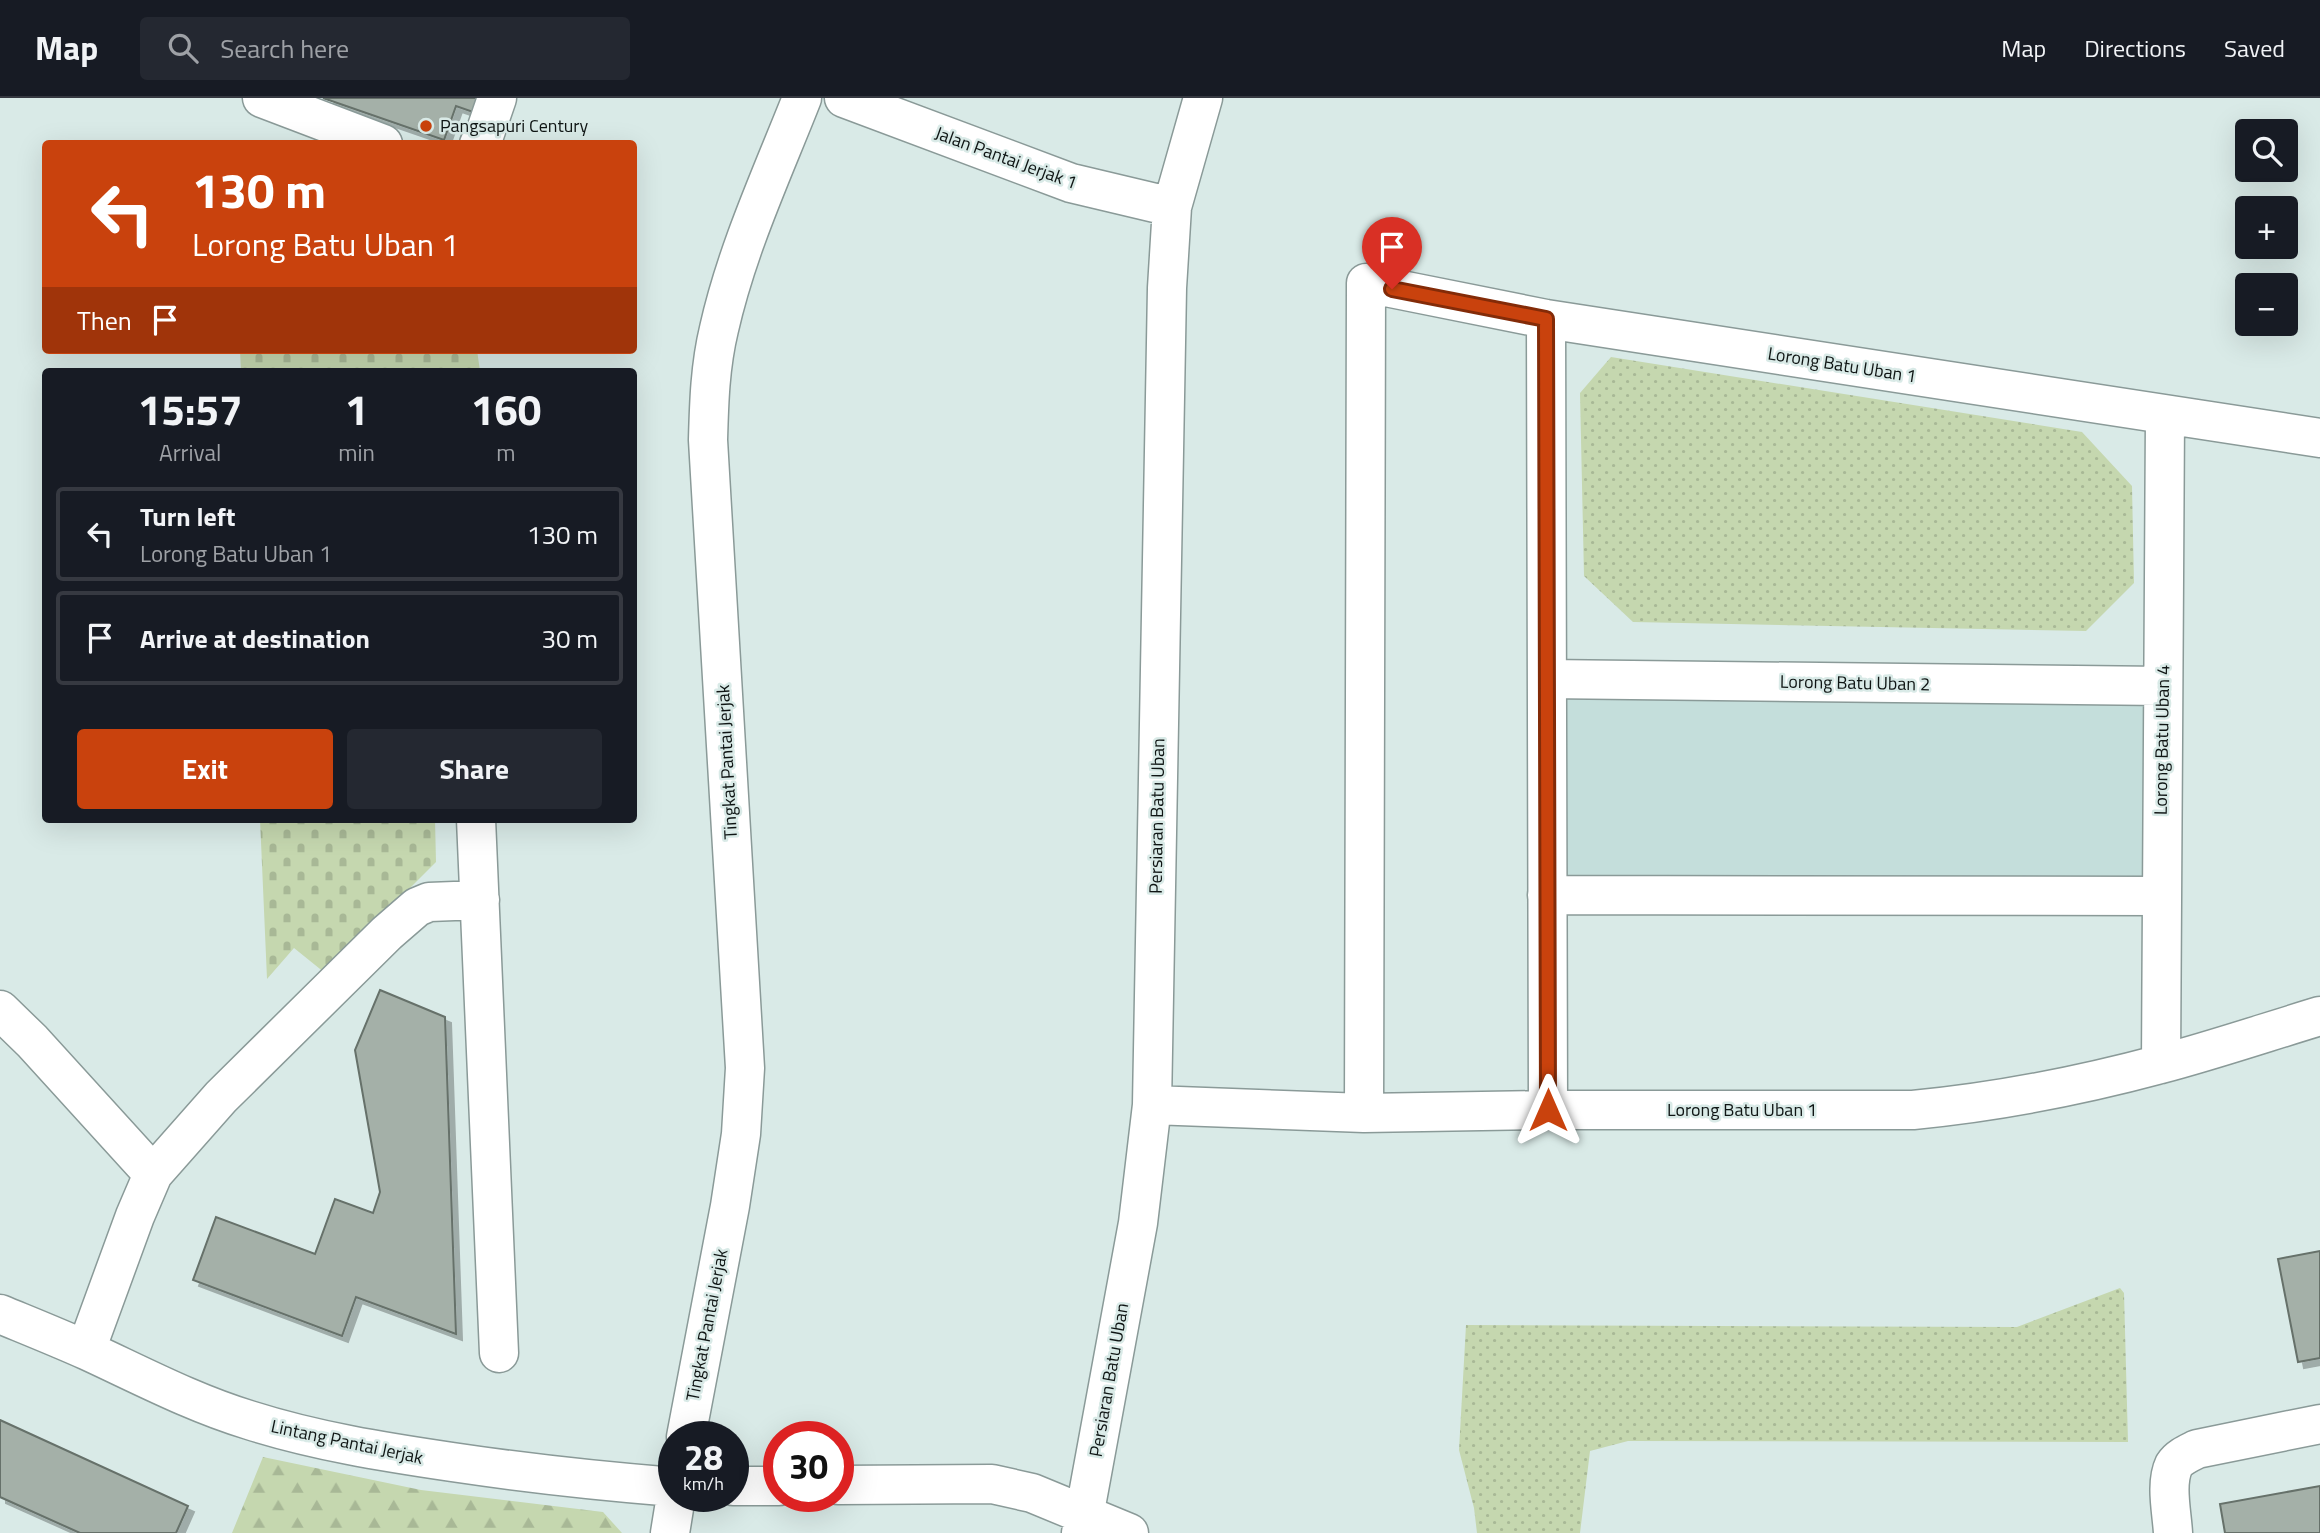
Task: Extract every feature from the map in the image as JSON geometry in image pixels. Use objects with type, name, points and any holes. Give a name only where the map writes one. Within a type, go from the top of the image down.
[{"type":"street","points":[[262,98],[372,140]]},
{"type":"street","points":[[482,140],[497,98]]},
{"type":"street","name":"Tingkat Pantai Jerjak","points":[[689,1421],[730,1206],[741,1134],[745,1068],[708,440],[709,390],[719,329],[744,243],[802,98]]},
{"type":"street","name":"Jalan Pantai Jerjak 1","points":[[844,98],[1071,183],[1172,207]]},
{"type":"street","name":"Persiaran Batu Uban","points":[[1082,1524],[1138,1223],[1152,1105],[1167,302],[1172,207],[1203,98]]},
{"type":"street","name":"Lorong Batu Uban 1","points":[[1364,1113],[1366,283],[1546,319],[2320,438]]},
{"type":"street","points":[[1546,319],[1548,1110]]},
{"type":"street","name":"Lorong Batu Uban 4","points":[[2161,1064],[2165,416]]},
{"type":"street","name":"Lorong Batu Uban 2","points":[[1547,679],[2163,686]]},
{"type":"street","points":[[476,823],[499,1353]]},
{"type":"street","points":[[1547,895],[2161,896]]},
{"type":"street","points":[[86,1350],[153,1174],[221,1097],[387,933],[417,907],[429,902],[480,900]]},
{"type":"street","points":[[0,1010],[32,1041],[153,1174]]},
{"type":"street","name":"Lorong Batu Uban 1","points":[[1152,1105],[1364,1113],[1913,1110],[2031,1094],[2161,1064],[2320,1016]]},
{"type":"street","name":"Lintang Pantai Jerjak","points":[[0,1314],[86,1350],[185,1397],[248,1420],[304,1436],[405,1455],[508,1470],[592,1481],[658,1485]]},
{"type":"street","points":[[2173,1533],[2170,1478],[2175,1463],[2185,1455],[2197,1449],[2320,1424]]},
{"type":"street","points":[[854,1485],[992,1484],[1032,1493],[1082,1524],[1129,1533]]},
{"type":"street","points":[[670,1533],[673,1512]]},
{"type":"shaded area","points":[[1547,679],[2163,686],[2161,896],[1547,895]]},
{"type":"green space","points":[[240,354],[478,354],[480,368],[241,368]]},
{"type":"green space","points":[[1611,357],[2082,432],[2132,486],[2134,583],[2086,631],[1633,622],[1584,576],[1580,393]]},
{"type":"green space","points":[[260,823],[435,823],[436,862],[325,973],[294,948],[267,979]]},
{"type":"green space","points":[[2120,1288],[2124,1293],[2128,1442],[1628,1441],[1590,1451],[1580,1533],[1477,1533],[1474,1508],[1459,1450],[1466,1325],[2017,1327]]},
{"type":"green space","points":[[263,1457],[421,1490],[603,1512],[622,1533],[232,1533]]},
{"type":"building","name":"Pangsapuri Century","points":[[323,98],[477,98],[473,112],[456,106],[444,140]]},
{"type":"building","points":[[380,990],[445,1017],[456,1334],[356,1297],[342,1336],[193,1280],[216,1217],[315,1254],[335,1199],[373,1213],[380,1192],[355,1050]]},
{"type":"building","points":[[2320,1251],[2320,1358],[2298,1362],[2278,1259]]},
{"type":"building","points":[[0,1420],[188,1506],[176,1533],[80,1533],[0,1497]]},
{"type":"building","points":[[2320,1486],[2320,1533],[2225,1533],[2220,1504]]},
{"type":"place","name":"Pangsapuri Century","points":[[426,126]]},
{"type":"route","points":[[1392,289],[1546,319],[1548,1110]]}]
